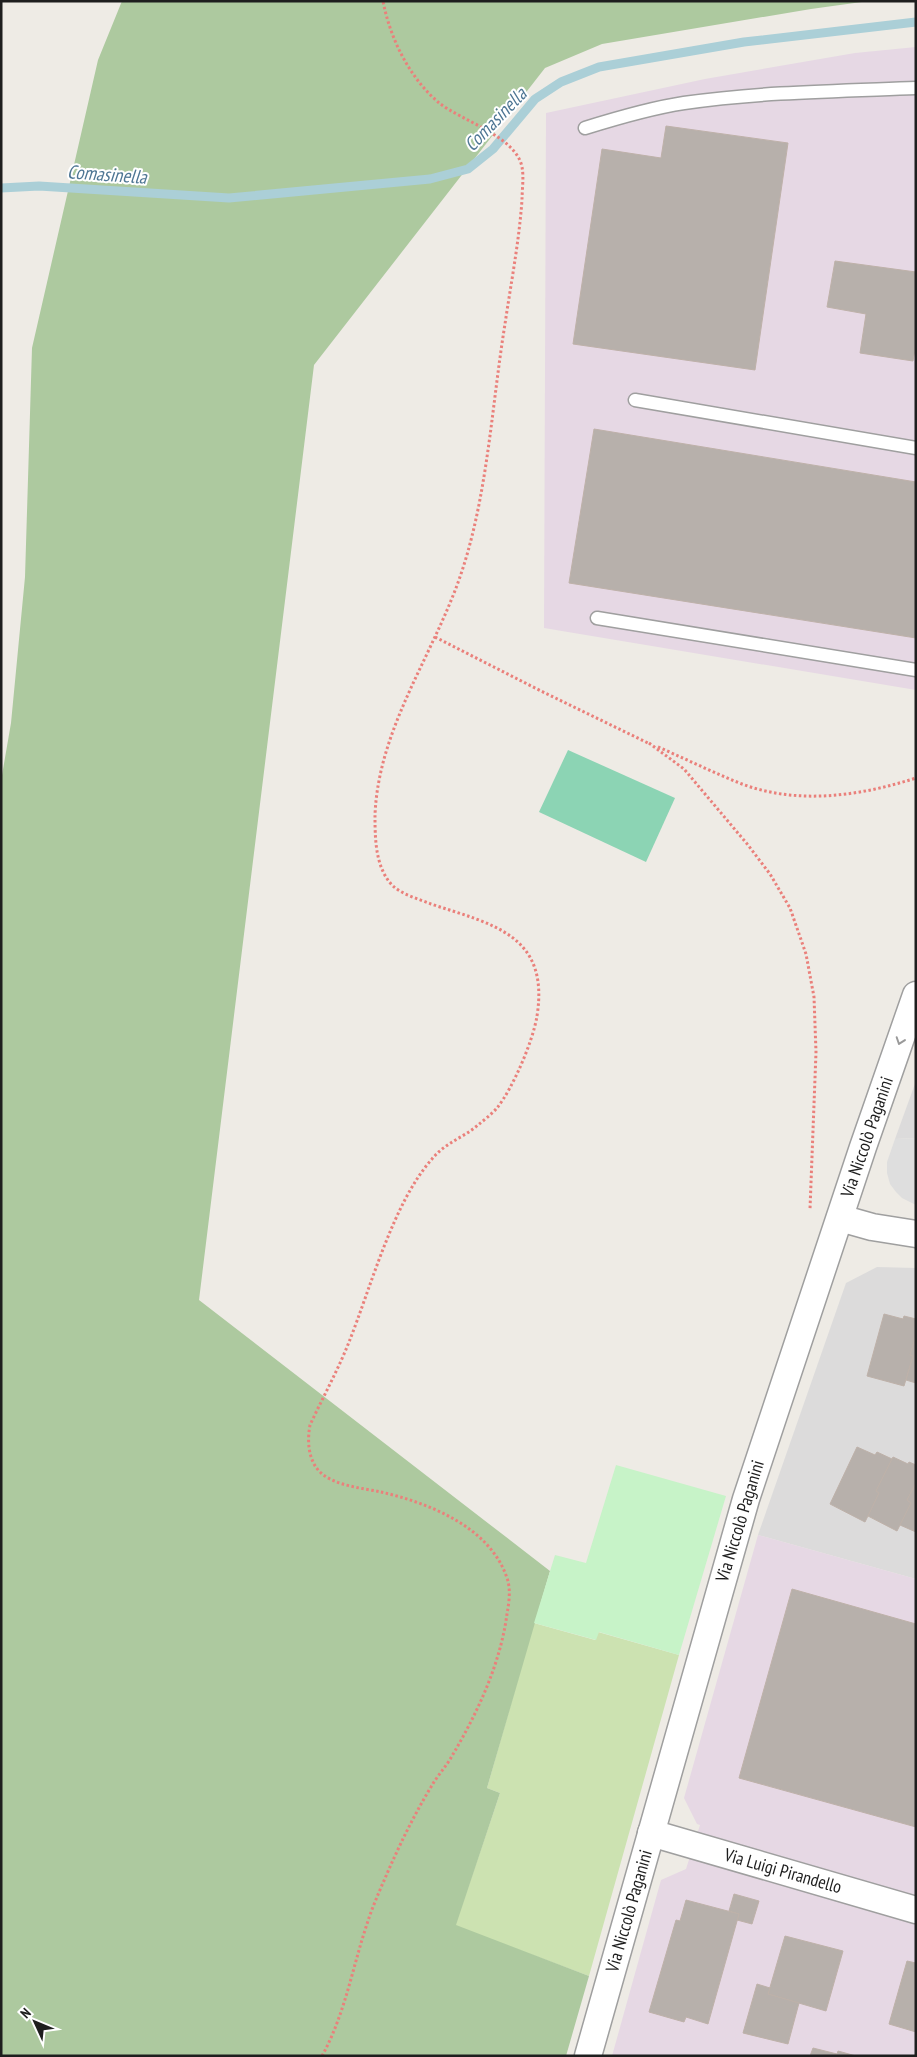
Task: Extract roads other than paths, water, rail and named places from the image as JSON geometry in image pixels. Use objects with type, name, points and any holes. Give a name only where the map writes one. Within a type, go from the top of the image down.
[{"type":"street","name":"Via Niccolò Paganini","points":[[588,2056],[746,1499],[916,995]]},
{"type":"street","points":[[840,1218],[872,1227],[916,1234]]},
{"type":"street","name":"Via Luigi Pirandello","points":[[651,1833],[916,1910]]},
{"type":"lane","points":[[585,128],[683,103],[761,96],[916,88]]},
{"type":"lane","points":[[635,400],[916,448]]},
{"type":"lane","points":[[596,618],[916,670]]},
{"type":"waterway","name":"Comasinella","points":[[1,188],[39,186],[229,198],[430,179],[468,169],[493,149],[535,99],[561,82],[599,67],[744,42],[916,22]]}]
